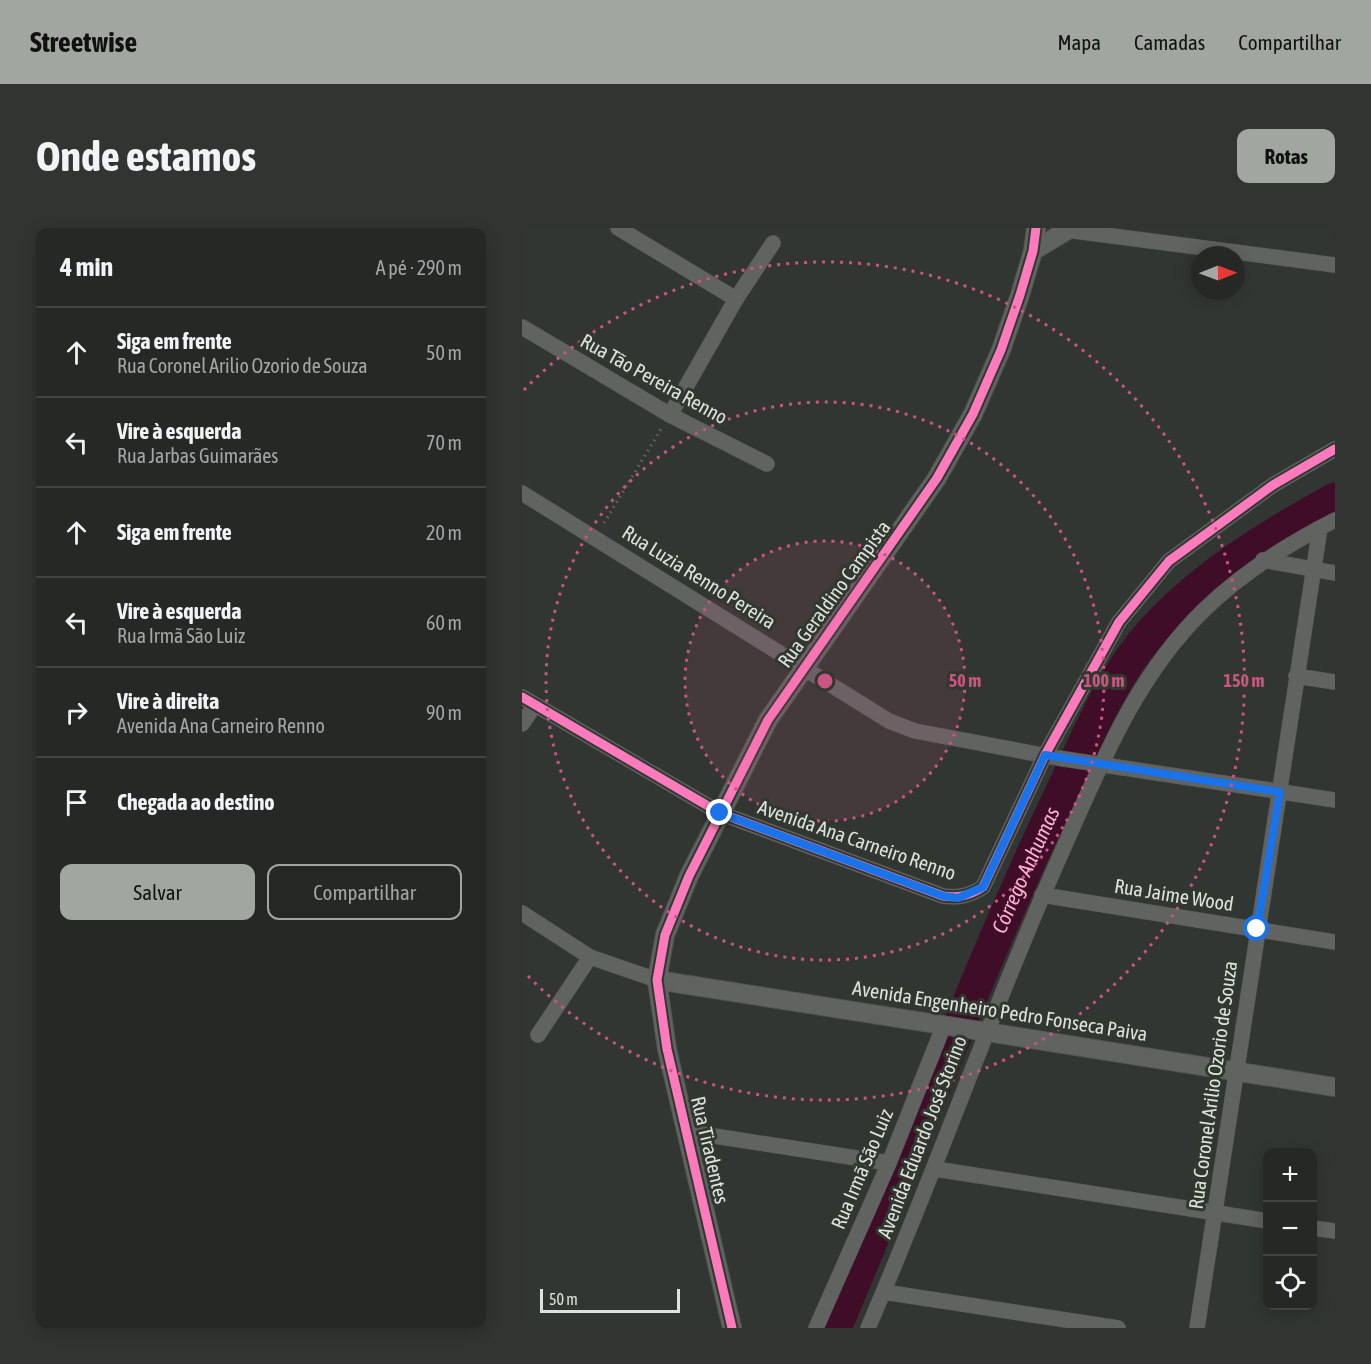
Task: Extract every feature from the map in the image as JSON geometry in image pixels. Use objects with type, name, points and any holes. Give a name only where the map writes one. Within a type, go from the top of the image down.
[{"type":"street","points":[[618,228],[735,299]]},
{"type":"street","name":"Rua Geraldino Campista","points":[[657,980],[665,935],[689,876],[768,720],[802,667],[937,478],[968,423],[1001,350],[1033,251],[1036,228]]},
{"type":"street","points":[[1136,228],[1157,243]]},
{"type":"street","points":[[1033,251],[1064,229],[1335,265]]},
{"type":"street","points":[[669,415],[735,299],[772,243]]},
{"type":"street","name":"Rua Tão Pereira Renno","points":[[522,327],[669,415],[767,464]]},
{"type":"street","points":[[1051,756],[1119,622],[1169,561],[1273,485],[1335,449]]},
{"type":"street","name":"Rua Luzia Renno Pereira","points":[[522,493],[596,537],[888,722],[915,731],[1051,756],[1335,800]]},
{"type":"street","name":"Avenida Eduardo José Storino","points":[[868,1328],[935,1169],[982,1031],[1042,895],[1095,762],[1166,653],[1204,609],[1263,560],[1335,520]]},
{"type":"street","name":"Rua Coronel Arilio Ozorio de Souza","points":[[1197,1328],[1320,528]]},
{"type":"street","points":[[1263,560],[1335,573]]},
{"type":"street","points":[[1296,676],[1335,682]]},
{"type":"street","points":[[522,724],[528,701]]},
{"type":"street","name":"Avenida Ana Carneiro Renno","points":[[528,701],[720,813],[943,896],[958,898],[983,887],[1051,756]]},
{"type":"street","name":"Rua Jaime Wood","points":[[1042,895],[1335,942]]},
{"type":"street","points":[[522,913],[590,957],[657,980]]},
{"type":"street","points":[[538,1035],[590,957]]},
{"type":"street","name":"Avenida Engenheiro Pedro Fonseca Paiva","points":[[657,980],[1335,1087]]},
{"type":"street","name":"Rua Tiradentes","points":[[657,980],[667,1049],[732,1328]]},
{"type":"street","name":"Rua Irmã São Luiz","points":[[816,1328],[949,1025]]},
{"type":"street","points":[[688,1132],[889,1164]]},
{"type":"street","points":[[935,1169],[1263,1220]]},
{"type":"street","points":[[1317,1229],[1335,1231]]},
{"type":"street","points":[[884,1292],[1118,1328]]},
{"type":"path","points":[[596,537],[669,415]]},
{"type":"waterway","name":"Córrego Anhumas","points":[[835,1328],[996,937],[1097,717],[1121,673],[1150,634],[1191,594],[1261,543],[1335,499]]},
{"type":"cycle path","points":[[732,1328],[667,1049],[657,980],[665,935],[689,876],[768,720],[937,478],[973,414],[1001,350],[1020,295],[1033,251],[1036,228]]},
{"type":"cycle path","points":[[522,697],[720,813],[943,896],[968,894],[983,887],[1045,755],[1119,622],[1169,561],[1273,485],[1335,449]]},
{"type":"route","points":[[720,813],[943,896],[958,898],[972,894],[983,887],[1045,755],[1280,792],[1257,929]]}]
